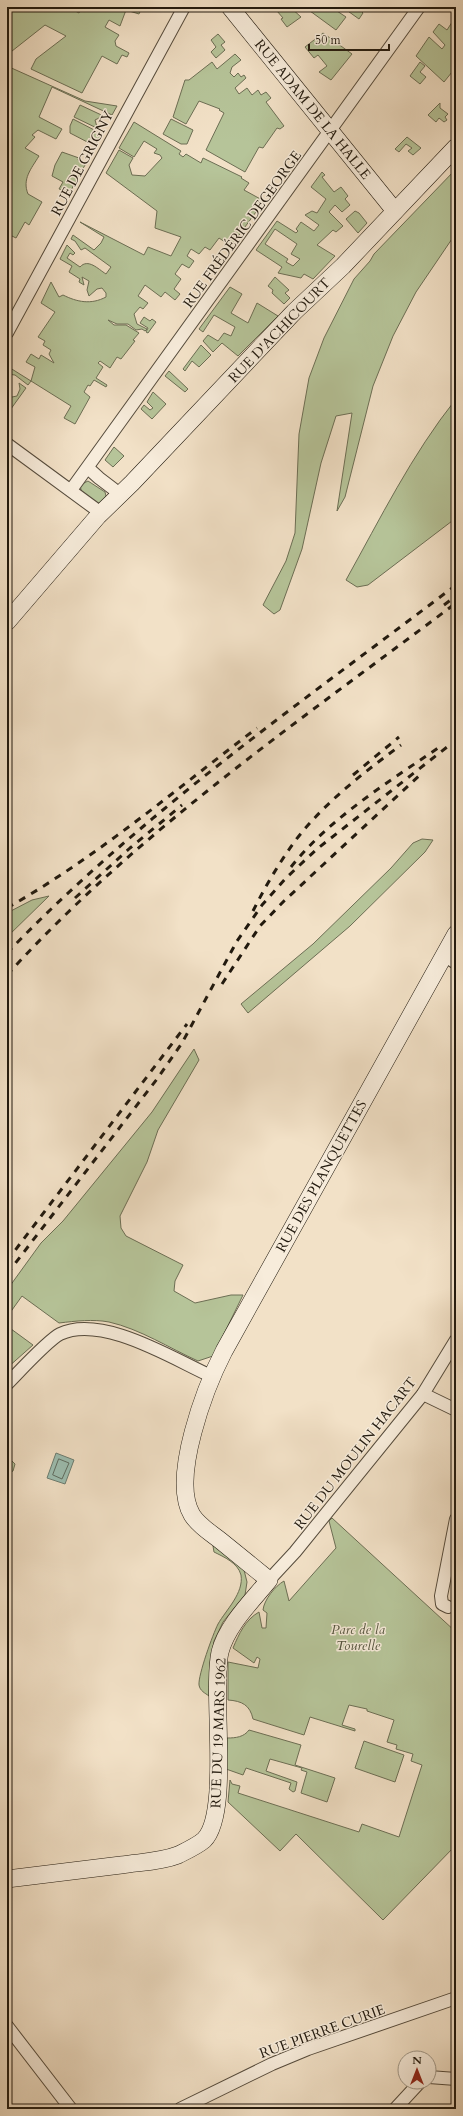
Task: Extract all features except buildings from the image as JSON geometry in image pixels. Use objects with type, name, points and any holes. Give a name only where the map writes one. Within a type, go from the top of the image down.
[{"type":"street","name":"RUE DE GRIGNY","points":[[7,333],[184,7]]},
{"type":"street","name":"RUE ADAM DE LA HALLE","points":[[230,7],[395,211]]},
{"type":"street","name":"RUE FRÉDÉRIC DEGEORGE","points":[[71,490],[419,7]]},
{"type":"street","name":"RUE D'ACHICOURT","points":[[7,622],[34,588],[101,513],[289,318],[343,266],[456,147]]},
{"type":"street","points":[[7,444],[101,513]]},
{"type":"street","points":[[88,468],[98,478],[120,494]]},
{"type":"street","name":"RUE DES PLANQUETTES","points":[[269,1580],[202,1526],[192,1514],[186,1495],[187,1464],[197,1422],[212,1376],[252,1298],[450,959],[456,934]]},
{"type":"street","points":[[7,1384],[56,1336],[78,1329],[95,1329],[119,1335],[212,1376]]},
{"type":"street","name":"RUE DU MOULIN HACART","points":[[269,1580],[299,1547],[423,1394],[456,1340]]},
{"type":"street","points":[[423,1394],[456,1410]]},
{"type":"street","points":[[448,1608],[442,1604],[441,1596],[456,1519]]},
{"type":"street","name":"RUE DU 19 MARS 1962","points":[[7,1879],[164,1859],[191,1849],[204,1839],[214,1818],[218,1789],[218,1688],[220,1651],[234,1623],[269,1580]]},
{"type":"street","name":"RUE PIERRE CURIE","points":[[182,2109],[272,2064],[301,2052],[456,1998]]},
{"type":"street","points":[[7,2026],[71,2109]]},
{"type":"street","points":[[437,2078],[456,2079]]},
{"type":"street","points":[[395,2109],[413,2090]]},
{"type":"green space","points":[[7,7],[68,7],[79,13],[82,7],[142,7],[139,14],[126,10],[120,26],[109,20],[105,27],[119,35],[115,41],[116,46],[129,53],[127,57],[122,55],[117,64],[102,56],[82,93],[31,69],[36,59],[66,36],[45,25],[7,55]]},
{"type":"green space","points":[[277,7],[290,7],[301,17],[287,27],[281,19],[283,18],[277,11],[279,9]]},
{"type":"green space","points":[[310,7],[331,7],[346,17],[336,30],[310,11]]},
{"type":"green space","points":[[345,7],[363,7],[361,11],[363,13],[359,19],[345,9]]},
{"type":"green space","points":[[456,16],[456,67],[444,82],[416,56],[429,37],[442,49],[445,45],[433,32],[439,24],[447,30]]},
{"type":"green space","points":[[323,33],[352,54],[331,80],[319,72],[327,66],[318,55],[314,58],[305,47]]},
{"type":"green space","points":[[218,34],[225,42],[221,45],[225,50],[216,58],[211,52],[216,47],[211,40]]},
{"type":"green space","points":[[235,54],[241,60],[232,67],[230,73],[234,77],[238,73],[241,77],[244,75],[246,78],[235,88],[239,94],[247,88],[252,95],[258,90],[261,95],[266,92],[271,98],[266,102],[284,126],[280,129],[277,128],[263,148],[259,147],[245,172],[206,150],[224,113],[219,110],[220,109],[199,101],[186,124],[173,117],[185,80],[189,80],[212,62],[217,69]]},
{"type":"green space","points":[[420,62],[425,66],[420,72],[426,77],[420,84],[410,76]]},
{"type":"green space","points":[[7,66],[85,101],[117,106],[112,115],[52,87],[39,117],[62,129],[56,139],[38,130],[32,135],[35,137],[25,148],[39,156],[28,174],[26,189],[28,194],[42,202],[29,225],[25,222],[16,238],[10,235],[7,239]]},
{"type":"green space","points":[[440,103],[440,108],[448,114],[445,117],[447,120],[444,122],[439,118],[436,122],[428,115]]},
{"type":"green space","points":[[80,105],[110,119],[101,117],[95,120],[97,127],[103,131],[74,117]]},
{"type":"green space","points":[[73,119],[102,134],[95,146],[70,133],[70,126]]},
{"type":"green space","points":[[171,119],[193,130],[187,144],[181,144],[163,134]]},
{"type":"green space","points":[[134,122],[181,151],[179,154],[183,157],[186,154],[201,163],[203,158],[242,177],[241,178],[249,183],[244,190],[264,201],[231,246],[219,238],[210,250],[205,247],[199,254],[191,249],[187,256],[194,261],[189,268],[182,264],[175,274],[181,279],[174,289],[180,294],[175,300],[165,292],[161,297],[145,285],[138,296],[148,303],[143,309],[140,307],[134,314],[137,324],[147,329],[145,331],[142,329],[136,330],[128,324],[117,324],[108,320],[114,325],[126,325],[139,333],[133,340],[135,341],[121,359],[117,357],[110,368],[100,361],[98,363],[103,367],[96,378],[107,385],[106,387],[94,380],[90,386],[88,385],[84,392],[90,397],[75,424],[64,418],[71,406],[31,381],[35,367],[26,362],[31,354],[39,359],[41,355],[54,363],[49,354],[51,350],[43,345],[45,341],[38,337],[55,312],[41,303],[51,282],[59,297],[63,295],[79,301],[89,302],[106,297],[106,293],[102,288],[97,289],[89,296],[87,290],[89,281],[82,277],[84,285],[79,282],[80,279],[69,272],[72,266],[60,259],[67,245],[75,253],[73,255],[70,253],[67,258],[80,267],[90,264],[106,274],[111,267],[85,248],[81,250],[75,241],[71,239],[73,235],[94,250],[101,243],[104,237],[80,222],[144,255],[148,247],[171,256],[181,237],[155,228],[157,211],[106,173],[119,150],[133,158],[129,165],[132,175],[145,176],[162,158],[160,155],[154,153],[157,149],[144,141],[134,157],[119,148]]},
{"type":"green space","points":[[407,137],[421,148],[413,155],[408,151],[412,148],[406,144],[399,152],[395,149]]},
{"type":"green space","points":[[62,152],[79,158],[78,160],[85,165],[70,192],[59,189],[63,182],[52,176],[55,165]]},
{"type":"green space","points":[[456,169],[456,233],[416,292],[393,336],[373,386],[345,497],[337,511],[352,413],[336,416],[321,463],[302,549],[280,610],[274,614],[263,605],[286,561],[295,533],[299,434],[309,378],[324,338],[354,279],[370,261],[374,254]]},
{"type":"green space","points":[[322,172],[325,175],[322,177],[334,192],[341,187],[348,196],[345,199],[350,205],[342,212],[335,205],[329,212],[343,226],[336,232],[333,230],[317,245],[335,256],[313,279],[304,274],[301,278],[278,273],[282,267],[256,250],[277,221],[296,233],[298,231],[296,229],[301,222],[314,231],[319,225],[305,215],[312,211],[317,213],[326,199],[311,187]],"holes":[[[275,229],[297,244],[291,254],[300,259],[293,266],[286,262],[288,259],[265,244]]]},
{"type":"green space","points":[[355,211],[359,213],[367,223],[358,233],[346,219]]},
{"type":"green space","points":[[275,277],[289,290],[285,293],[290,298],[284,304],[272,293],[273,290],[268,286]]},
{"type":"green space","points":[[230,287],[242,294],[231,313],[248,323],[257,303],[278,316],[238,356],[222,343],[213,352],[203,341],[208,335],[218,341],[224,333],[231,336],[235,327],[214,315],[203,332],[199,329]]},
{"type":"green space","points":[[144,317],[150,321],[152,319],[156,322],[148,333],[146,332],[148,328],[140,323]]},
{"type":"green space","points":[[201,345],[211,355],[199,367],[192,361],[185,371],[183,369]]},
{"type":"green space","points":[[7,366],[31,381],[28,385],[15,375],[7,374]]},
{"type":"green space","points":[[169,371],[188,389],[185,392],[165,376]]},
{"type":"green space","points":[[19,383],[26,388],[8,413],[7,398],[17,396],[20,389]]},
{"type":"green space","points":[[153,392],[166,404],[152,419],[141,409],[144,405],[150,410],[153,408],[147,402]]},
{"type":"green space","points":[[456,399],[456,518],[368,585],[357,587],[346,580],[411,464],[440,420]]},
{"type":"green space","points":[[114,447],[124,456],[113,467],[105,460]]},
{"type":"green space","points":[[88,481],[105,492],[106,496],[101,504],[95,503],[82,494],[80,485]]},
{"type":"green space","points":[[422,839],[433,840],[425,852],[350,926],[248,1013],[241,1004],[313,944],[391,868],[413,843]]},
{"type":"green space","points":[[49,896],[7,937],[7,913],[32,900]]},
{"type":"green space","points":[[194,1049],[199,1060],[158,1130],[147,1162],[120,1216],[121,1228],[126,1236],[183,1265],[175,1281],[174,1291],[195,1303],[231,1295],[243,1295],[213,1356],[198,1361],[132,1329],[109,1322],[91,1320],[59,1323],[22,1296],[7,1317],[7,1290],[41,1243],[63,1221],[152,1112]]},
{"type":"green space","points":[[7,1326],[33,1345],[7,1368]]},
{"type":"green space","points":[[7,1456],[15,1464],[13,1471],[7,1474]]},
{"type":"green space","name":"Parc de la Tourelle","points":[[332,1518],[456,1632],[456,1845],[383,1920],[296,1834],[280,1851],[228,1802],[230,1780],[232,1784],[240,1786],[238,1793],[359,1832],[362,1824],[399,1837],[422,1765],[411,1761],[413,1754],[396,1749],[397,1745],[387,1742],[394,1720],[367,1711],[367,1709],[349,1705],[342,1725],[355,1729],[355,1731],[310,1717],[304,1735],[253,1719],[250,1710],[245,1705],[237,1701],[228,1700],[228,1662],[258,1668],[260,1659],[257,1657],[254,1663],[233,1648],[240,1633],[246,1623],[259,1612],[262,1628],[266,1628],[267,1613],[263,1610],[265,1602],[274,1590],[284,1581],[289,1601],[336,1548],[329,1521]]},
{"type":"green space","points":[[213,1546],[215,1546],[244,1570],[247,1582],[245,1595],[223,1622],[214,1641],[210,1665],[209,1696],[199,1685],[203,1664],[218,1624],[234,1601],[241,1582],[241,1575],[237,1567],[230,1561],[214,1552]]},
{"type":"green space","points":[[249,1730],[301,1745],[295,1765],[335,1778],[327,1802],[301,1793],[307,1772],[301,1770],[302,1768],[270,1759],[266,1771],[297,1782],[295,1791],[293,1792],[289,1789],[291,1783],[246,1768],[243,1775],[226,1769],[227,1738],[240,1737]]},
{"type":"green space","points":[[364,1741],[404,1755],[395,1782],[355,1768]]},
{"type":"water","points":[[56,1453],[74,1460],[65,1484],[47,1478]]},
{"type":"railway","points":[[7,953],[112,853],[224,760],[456,585]]},
{"type":"railway","points":[[444,605],[456,596]]},
{"type":"railway","points":[[7,975],[57,923],[110,873],[166,825],[222,779],[456,603]]},
{"type":"railway","points":[[7,908],[40,888],[104,845],[257,728]]},
{"type":"railway","points":[[353,775],[399,737]]},
{"type":"railway","points":[[7,1274],[157,1079],[182,1043],[237,941],[262,905],[286,878],[317,849],[456,740]]},
{"type":"railway","points":[[253,911],[278,866],[306,827],[331,801],[372,766],[401,745]]},
{"type":"railway","points":[[291,867],[306,849],[341,817],[379,788],[438,748]]},
{"type":"railway","points":[[222,984],[260,926],[284,901],[422,773]]},
{"type":"railway","points":[[75,898],[130,848],[182,805]]},
{"type":"railway","points":[[7,1261],[187,1024]]}]
